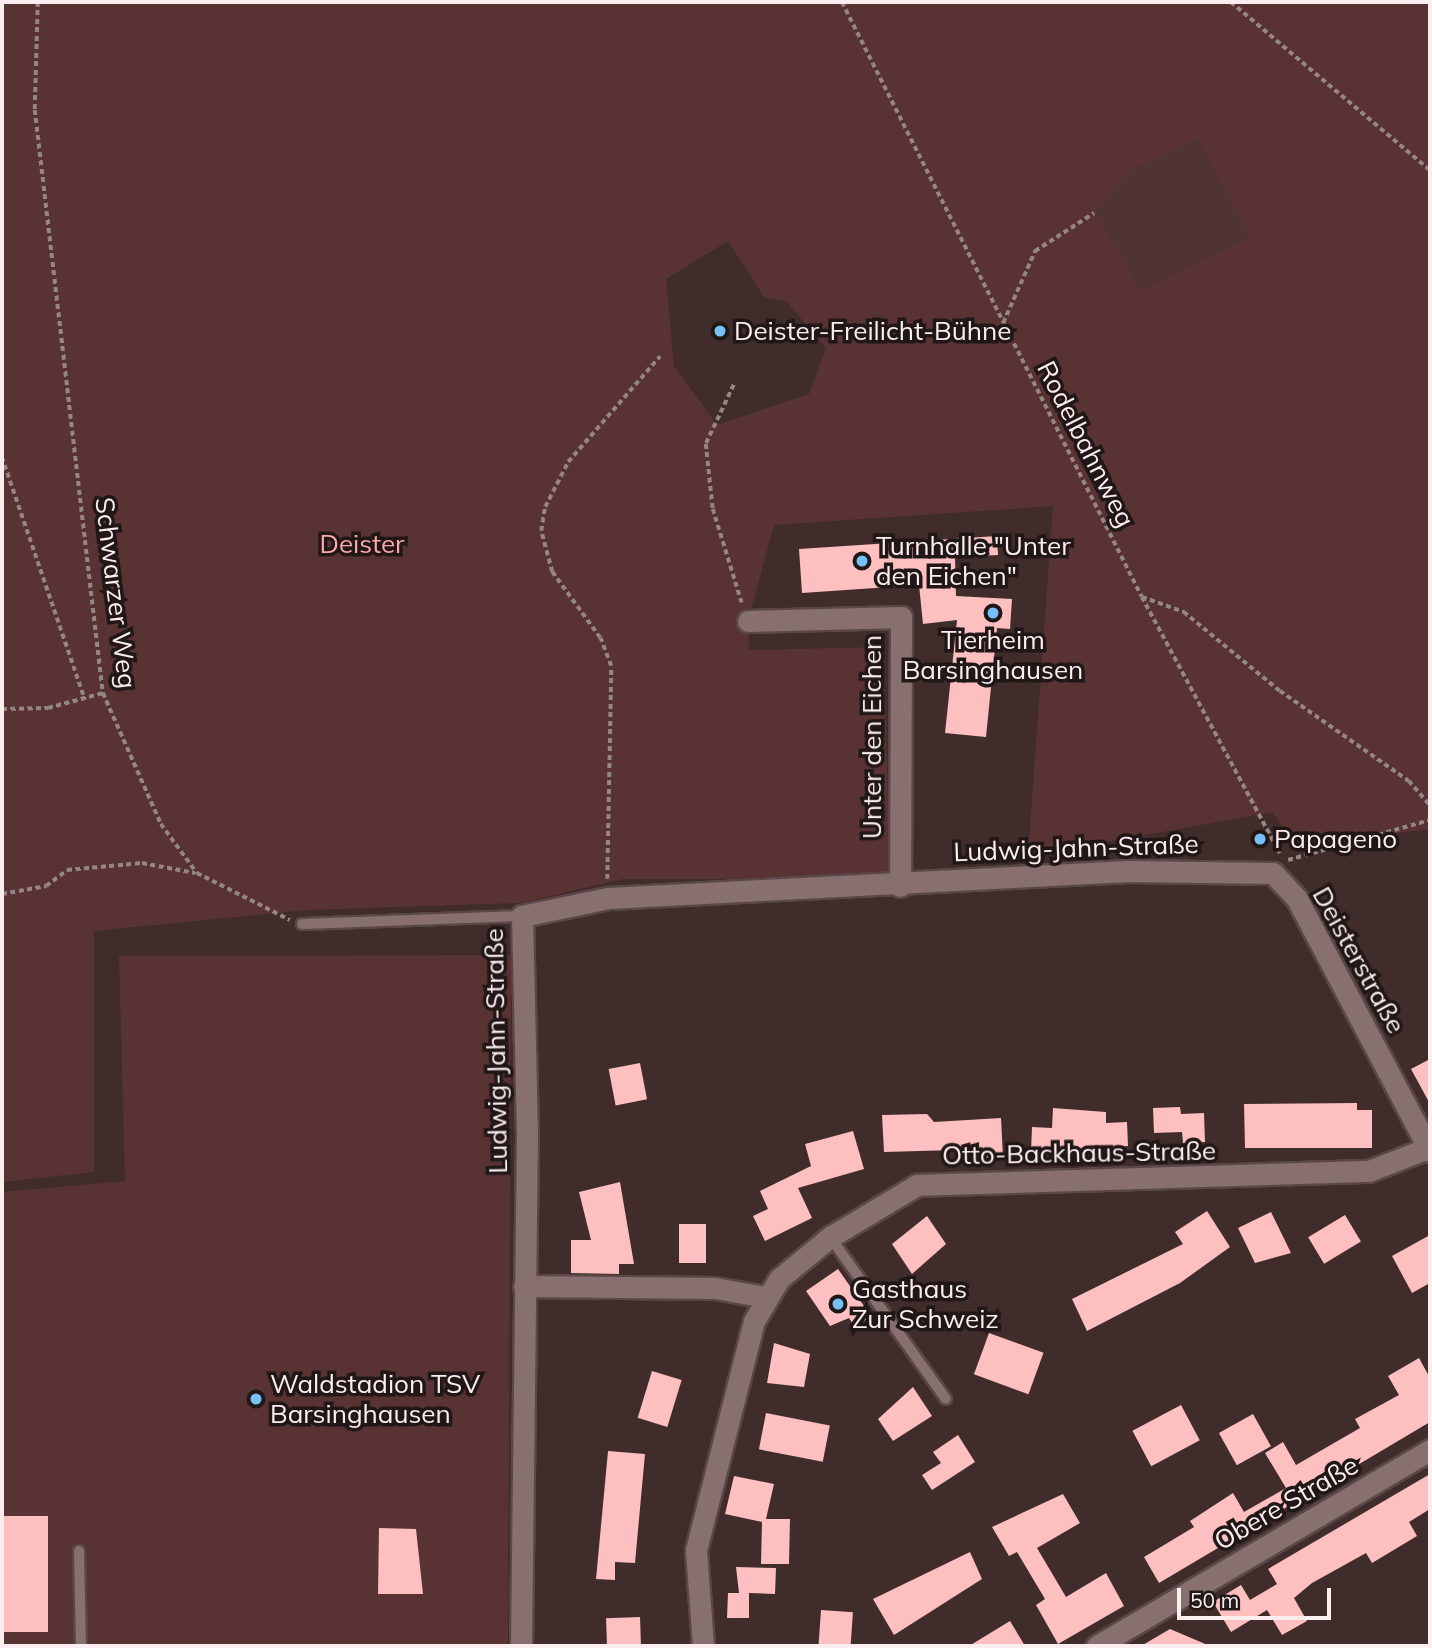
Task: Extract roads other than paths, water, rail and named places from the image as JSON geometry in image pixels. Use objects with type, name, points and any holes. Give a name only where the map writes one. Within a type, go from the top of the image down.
[{"type":"street","name":"Unter den Eichen","points":[[748,621],[901,617],[900,886]]},
{"type":"street","name":"Ludwig-Jahn-Straße","points":[[521,1646],[524,1286],[522,916],[608,898],[900,886],[1129,871],[1279,867]]},
{"type":"street","name":"Deisterstraße","points":[[1279,867],[1428,1142]]},
{"type":"street","name":"Otto-Backhaus-Straße","points":[[765,1297],[830,1237],[917,1185],[1369,1171],[1428,1142]]},
{"type":"street","points":[[524,1286],[715,1288],[765,1297],[696,1550],[702,1646]]},
{"type":"street","name":"Obere Straße","points":[[1097,1646],[1430,1450]]},
{"type":"lane","points":[[302,924],[522,916]]},
{"type":"lane","points":[[830,1237],[946,1399]]},
{"type":"lane","points":[[79,1551],[81,1646]]},
{"type":"place","name":"Deister-Freilicht-Bühne","points":[[720,331]]},
{"type":"place","name":"Turnhalle \"Unter den Eichen\"","points":[[862,561]]},
{"type":"place","name":"Tierheim Barsinghausen","points":[[993,613]]},
{"type":"place","name":"Papageno","points":[[1260,839]]},
{"type":"place","name":"Gasthaus Zur Schweiz","points":[[838,1304]]},
{"type":"place","name":"Waldstadion TSV Barsinghausen","points":[[256,1399]]},
{"type":"park label","name":"Deister","points":[[362,544]]}]
